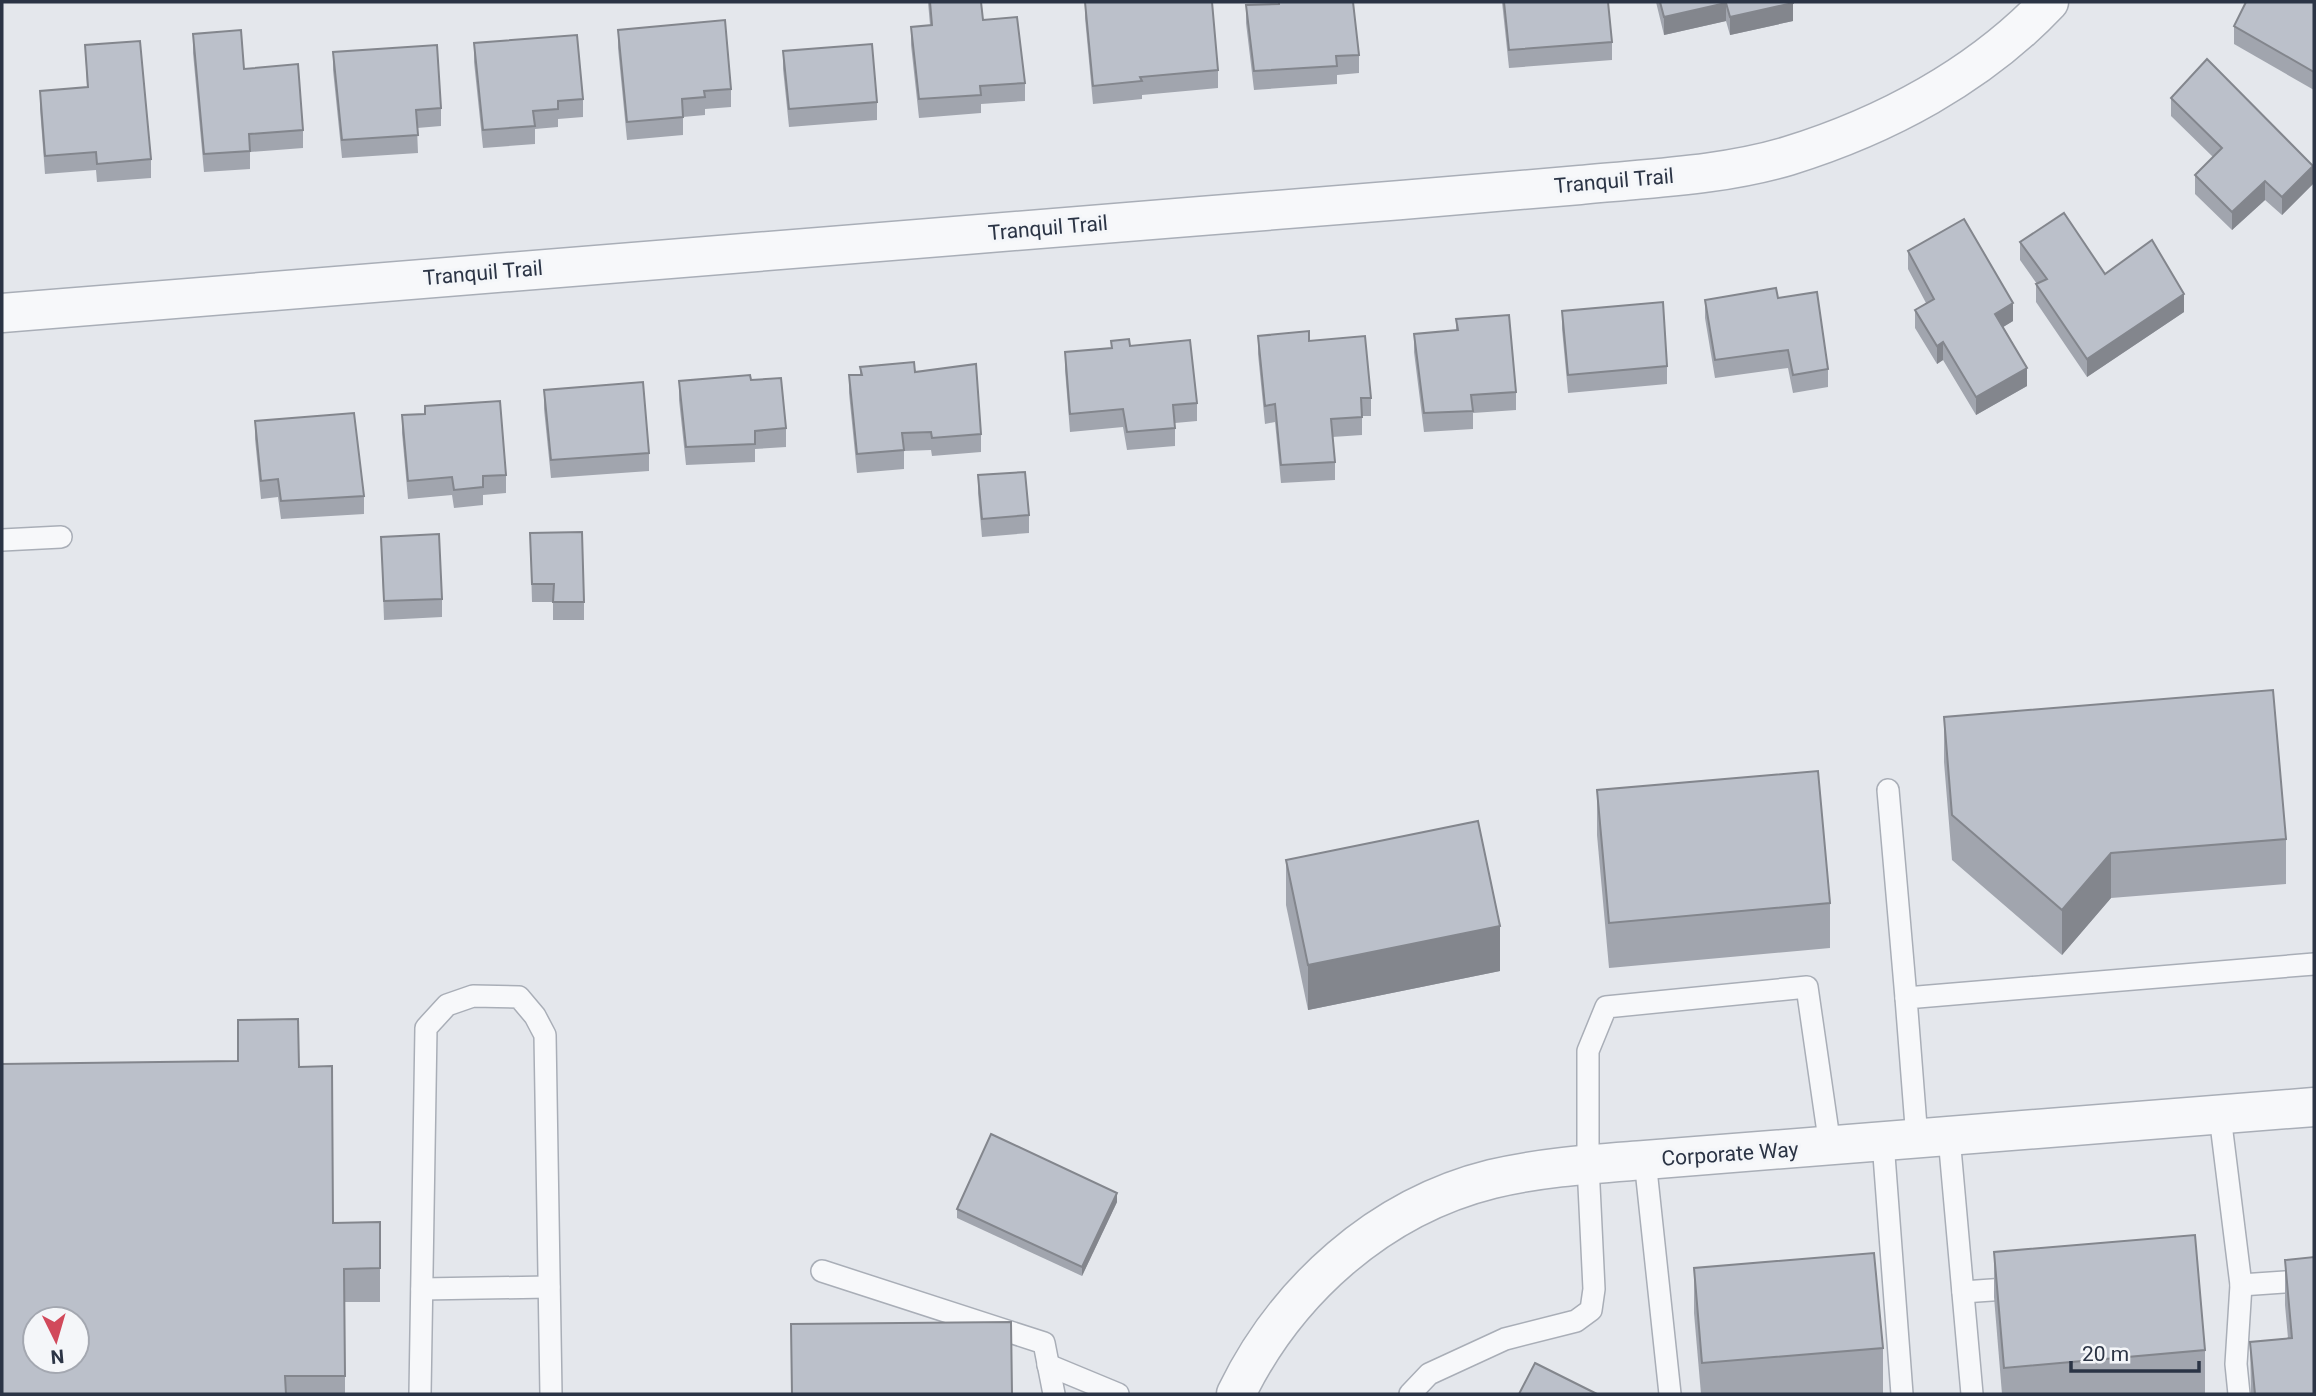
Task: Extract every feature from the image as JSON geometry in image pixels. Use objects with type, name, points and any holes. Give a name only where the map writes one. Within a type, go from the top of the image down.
[{"type":"street","name":"Tranquil Trail","points":[[2,313],[1458,196],[1715,172],[1784,158],[1851,134],[1914,104],[1978,64],[2031,21],[2049,2]]},
{"type":"street","name":"Corporate Way","points":[[1236,1394],[1252,1361],[1287,1311],[1324,1272],[1372,1234],[1425,1203],[1491,1179],[1551,1168],[2314,1107]]},
{"type":"lane","points":[[2,540],[61,537]]},
{"type":"lane","points":[[1888,790],[1916,1139],[1902,1394]]},
{"type":"lane","points":[[1906,998],[2314,964]]},
{"type":"lane","points":[[1410,1394],[1429,1374],[1505,1339],[1576,1321],[1591,1310],[1594,1289],[1588,1165],[1588,1051],[1606,1007],[1807,987],[1830,1146]]},
{"type":"lane","points":[[420,1394],[426,1028],[447,1005],[473,996],[519,997],[535,1016],[545,1035],[551,1394]]},
{"type":"lane","points":[[2220,1116],[2241,1285],[2236,1364],[2239,1394]]},
{"type":"lane","points":[[1916,1139],[1963,1292],[1972,1394]]},
{"type":"lane","points":[[1645,1160],[1670,1394]]},
{"type":"lane","points":[[822,1271],[1044,1343],[1055,1394]]},
{"type":"lane","points":[[2241,1285],[2314,1280]]},
{"type":"lane","points":[[422,1289],[549,1287]]},
{"type":"lane","points":[[1963,1292],[2040,1287]]},
{"type":"lane","points":[[1048,1365],[1118,1394]]},
{"type":"building","points":[[930,2],[981,2],[983,20],[1017,17],[1025,83],[980,86],[981,95],[919,99],[911,27],[932,25]]},
{"type":"building","points":[[1085,2],[1212,2],[1218,70],[1140,77],[1142,81],[1093,86]]},
{"type":"building","points":[[1353,2],[1359,55],[1336,56],[1337,66],[1254,71],[1246,5]]},
{"type":"building","points":[[1504,2],[1608,2],[1612,42],[1509,50]]},
{"type":"building","points":[[1660,2],[1793,3],[1730,17],[1726,3],[1664,17]]},
{"type":"building","points":[[2246,2],[2314,2],[2314,72],[2234,26]]},
{"type":"building","points":[[725,20],[731,89],[704,91],[705,97],[682,99],[683,117],[627,122],[618,30]]},
{"type":"building","points":[[241,30],[244,69],[298,64],[303,130],[249,134],[250,151],[204,154],[193,34]]},
{"type":"building","points":[[577,35],[583,99],[558,101],[558,109],[533,111],[535,126],[483,130],[474,43]]},
{"type":"building","points":[[140,41],[151,159],[97,164],[96,152],[45,156],[40,91],[88,87],[85,45]]},
{"type":"building","points":[[872,44],[877,102],[789,109],[783,51]]},
{"type":"building","points":[[437,45],[441,108],[416,110],[418,135],[342,140],[333,52]]},
{"type":"building","points":[[2207,59],[2313,166],[2282,197],[2265,181],[2232,212],[2195,175],[2222,148],[2171,98]]},
{"type":"building","points":[[2064,213],[2105,274],[2152,240],[2184,294],[2087,359],[2036,284],[2047,279],[2020,242]]},
{"type":"building","points":[[1964,219],[2013,303],[1995,314],[2027,368],[1976,397],[1943,342],[1937,346],[1915,310],[1934,299],[1908,251]]},
{"type":"building","points":[[1776,288],[1778,298],[1817,292],[1828,369],[1793,375],[1788,350],[1715,360],[1705,300]]},
{"type":"building","points":[[1663,302],[1667,366],[1568,375],[1562,311]]},
{"type":"building","points":[[1509,315],[1516,392],[1471,395],[1473,411],[1424,413],[1414,334],[1458,330],[1456,319]]},
{"type":"building","points":[[1309,331],[1309,341],[1365,336],[1371,398],[1361,398],[1362,417],[1331,419],[1335,462],[1281,465],[1275,404],[1265,406],[1258,336]]},
{"type":"building","points":[[1129,339],[1130,346],[1190,340],[1197,403],[1173,405],[1175,428],[1127,432],[1123,409],[1070,414],[1065,352],[1112,348],[1111,341]]},
{"type":"building","points":[[914,362],[915,372],[976,364],[981,434],[932,438],[931,432],[902,433],[904,450],[857,454],[849,375],[862,375],[860,367]]},
{"type":"building","points":[[750,375],[751,380],[781,378],[786,428],[755,431],[755,444],[686,447],[679,381]]},
{"type":"building","points":[[643,382],[649,453],[551,460],[544,390]]},
{"type":"building","points":[[500,401],[506,475],[483,476],[483,487],[454,490],[452,477],[408,481],[402,415],[425,414],[425,406]]},
{"type":"building","points":[[354,413],[364,496],[281,501],[278,479],[261,481],[255,421]]},
{"type":"building","points":[[1025,472],[1029,515],[982,519],[978,475]]},
{"type":"building","points":[[582,532],[584,602],[553,602],[554,584],[532,584],[530,533]]},
{"type":"building","points":[[439,534],[442,599],[384,601],[381,537]]},
{"type":"building","points":[[2273,690],[2286,839],[2111,853],[2062,910],[1952,815],[1944,717]]},
{"type":"building","points":[[1818,771],[1830,903],[1609,923],[1597,790]]},
{"type":"building","points":[[1478,821],[1500,926],[1308,965],[1286,860]]},
{"type":"building","points":[[298,1019],[299,1067],[332,1066],[333,1223],[380,1222],[380,1268],[344,1269],[345,1376],[285,1376],[286,1394],[2,1394],[2,1064],[238,1061],[238,1020]]},
{"type":"building","points":[[991,1134],[1117,1193],[1082,1267],[957,1209]]},
{"type":"building","points":[[2195,1235],[2205,1350],[2004,1368],[1994,1252]]},
{"type":"building","points":[[1874,1253],[1883,1348],[1702,1363],[1694,1268]]},
{"type":"building","points":[[2314,1257],[2314,1394],[2255,1394],[2250,1342],[2292,1338],[2285,1260]]},
{"type":"building","points":[[1011,1322],[1012,1394],[792,1394],[791,1324]]},
{"type":"building","points":[[1535,1363],[1597,1394],[1519,1394]]}]
